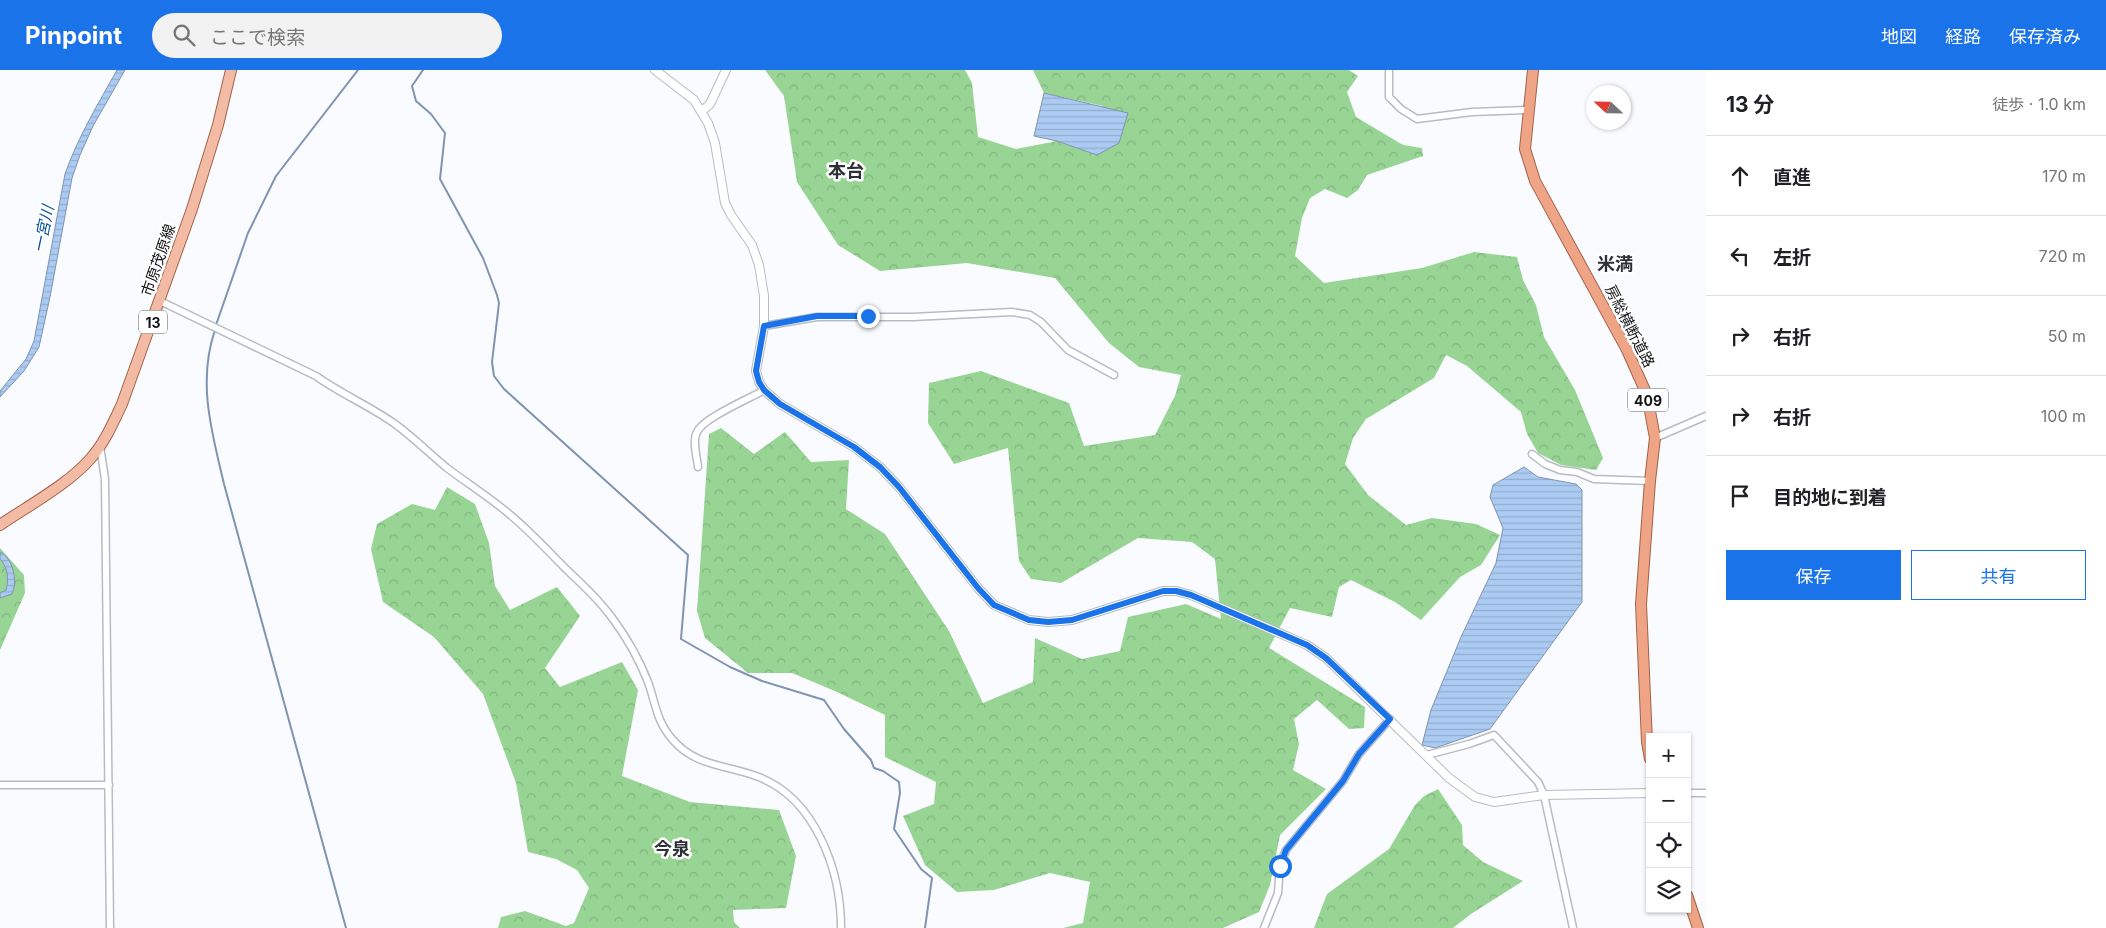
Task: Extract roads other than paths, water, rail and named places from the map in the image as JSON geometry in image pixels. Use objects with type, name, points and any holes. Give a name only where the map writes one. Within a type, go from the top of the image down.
[{"type":"highway","name":"房総横断道路","points":[[1533,70],[1525,149],[1535,181],[1627,350],[1648,395],[1655,438],[1641,604],[1647,733]]},
{"type":"highway","points":[[1691,907],[1698,928]]},
{"type":"main road","name":"市原茂原線","points":[[0,525],[77,472],[100,446],[122,404],[160,301],[218,125],[231,70]]},
{"type":"street","points":[[655,70],[694,100],[712,129],[725,203],[731,216],[752,245],[759,265],[764,296],[764,326],[756,371],[759,382],[764,390],[780,404],[854,447],[880,467],[899,487],[978,588],[994,605],[1029,620],[1048,622],[1072,620],[1163,591],[1176,591],[1191,595],[1307,645],[1326,658],[1449,778],[1475,797],[1494,802],[1544,795],[1646,793]]},
{"type":"street","points":[[702,111],[710,104],[726,70]]},
{"type":"street","points":[[1390,70],[1390,97],[1400,109],[1417,119],[1472,112],[1528,110]]},
{"type":"street","points":[[160,301],[207,323],[221,332],[316,376],[339,392],[395,424],[530,533],[614,620],[639,659],[649,684],[658,718],[672,739],[698,760],[758,776],[795,801],[804,812],[821,840],[830,862],[836,883],[841,928]]},
{"type":"street","points":[[764,326],[817,316],[914,317],[1012,312],[1030,315],[1041,322],[1068,350],[1114,375]]},
{"type":"street","points":[[698,467],[695,442],[696,432],[704,422],[764,390]]},
{"type":"street","points":[[1655,438],[1706,416]]},
{"type":"street","points":[[100,446],[105,479],[110,928]]},
{"type":"street","points":[[1532,454],[1545,464],[1560,470],[1577,472],[1594,479],[1650,481]]},
{"type":"street","points":[[1264,928],[1278,894],[1280,866],[1286,850],[1343,781],[1359,754],[1390,719]]},
{"type":"street","points":[[1427,755],[1494,735],[1538,782],[1544,795],[1573,928]]},
{"type":"street","points":[[0,785],[109,785]]},
{"type":"street","points":[[1691,793],[1706,793]]},
{"type":"water","name":"一宮川","points":[[117,70],[125,70],[93,126],[72,178],[39,347],[24,371],[0,397],[0,391],[26,359],[34,341],[65,174],[70,160]]},
{"type":"water","points":[[1044,93],[1128,113],[1119,143],[1097,155],[1057,141],[1034,136]]},
{"type":"water","points":[[1524,467],[1538,477],[1576,484],[1582,490],[1582,602],[1490,729],[1435,748],[1422,745],[1431,710],[1461,637],[1496,563],[1503,528],[1490,497],[1493,485]]},
{"type":"water","points":[[0,552],[11,564],[14,589],[12,594],[0,598],[0,593],[6,590],[8,578],[5,566],[0,559]]},
{"type":"waterway","points":[[216,325],[248,233],[276,176],[358,70]]},
{"type":"waterway","points":[[423,70],[412,86],[416,101],[431,114],[445,133],[440,179],[483,258],[499,303],[492,362],[494,376],[504,389],[688,555],[681,639],[730,667],[762,681],[824,700],[844,729],[871,760],[874,768],[883,771],[899,782],[900,793],[894,829],[921,869],[932,878],[925,928]]},
{"type":"waterway","points":[[215,330],[207,369],[208,407],[215,446],[346,928]]},
{"type":"district","name":"本台","points":[[846,170]]},
{"type":"district","name":"米満","points":[[1615,263]]},
{"type":"district","name":"今泉","points":[[672,848]]}]
